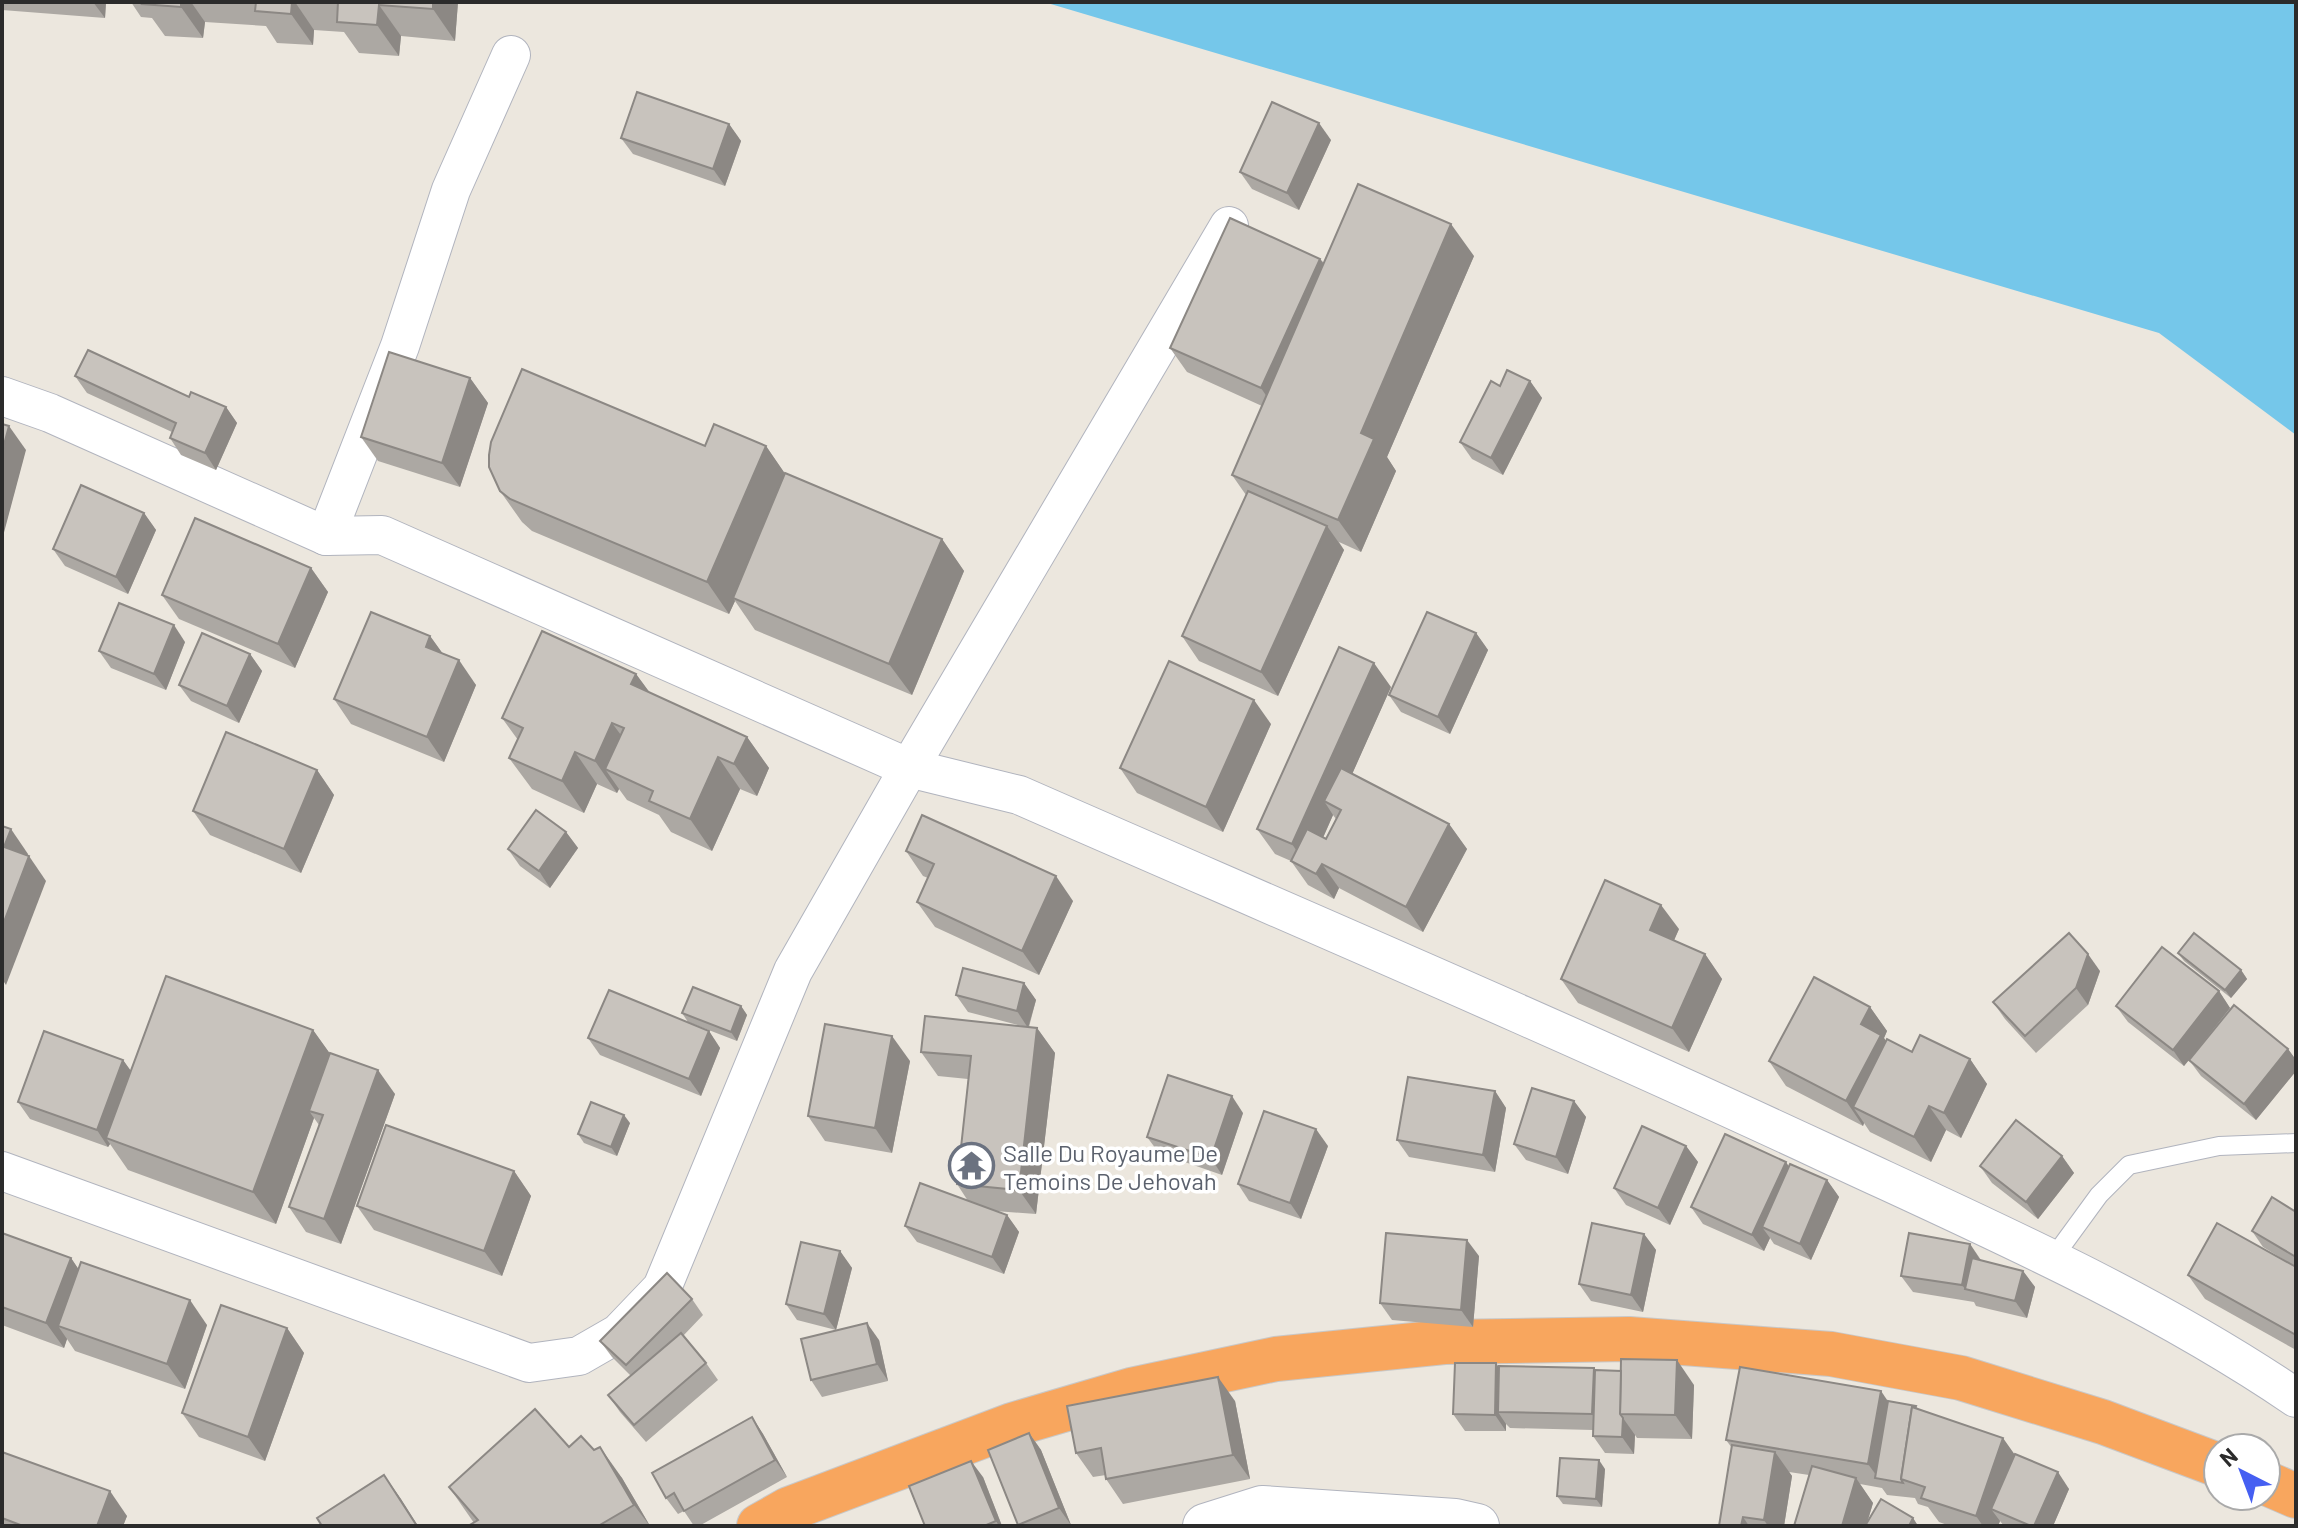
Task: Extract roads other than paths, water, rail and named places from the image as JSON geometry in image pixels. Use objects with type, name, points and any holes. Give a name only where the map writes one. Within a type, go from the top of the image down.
[{"type":"highway","points":[[759,1526],[789,1509],[1012,1425],[1131,1390],[1276,1359],[1444,1342],[1629,1339],[1831,1354],[1961,1378],[2103,1422],[2202,1459]]},
{"type":"main road","points":[[1205,1526],[1262,1508],[1455,1521],[1477,1526]]},
{"type":"street","points":[[326,536],[400,346],[451,190],[511,55]]},
{"type":"street","points":[[2,1171],[529,1363],[579,1356],[619,1333],[662,1288],[793,971],[909,768],[1229,226]]},
{"type":"street","points":[[2,396],[50,413],[326,536],[382,535],[909,768],[1019,795],[1723,1105],[2053,1258],[2230,1353],[2296,1398]]},
{"type":"lane","points":[[2053,1258],[2099,1195],[2129,1165],[2219,1146],[2296,1143]]},
{"type":"lane","points":[[2230,1353],[2296,1384]]},
{"type":"water","points":[[1044,2],[2296,2],[2296,435],[2159,333]]},
{"type":"place","name":"Salle Du Royaume De Temoins De Jehovah","points":[[972,1166]]}]
